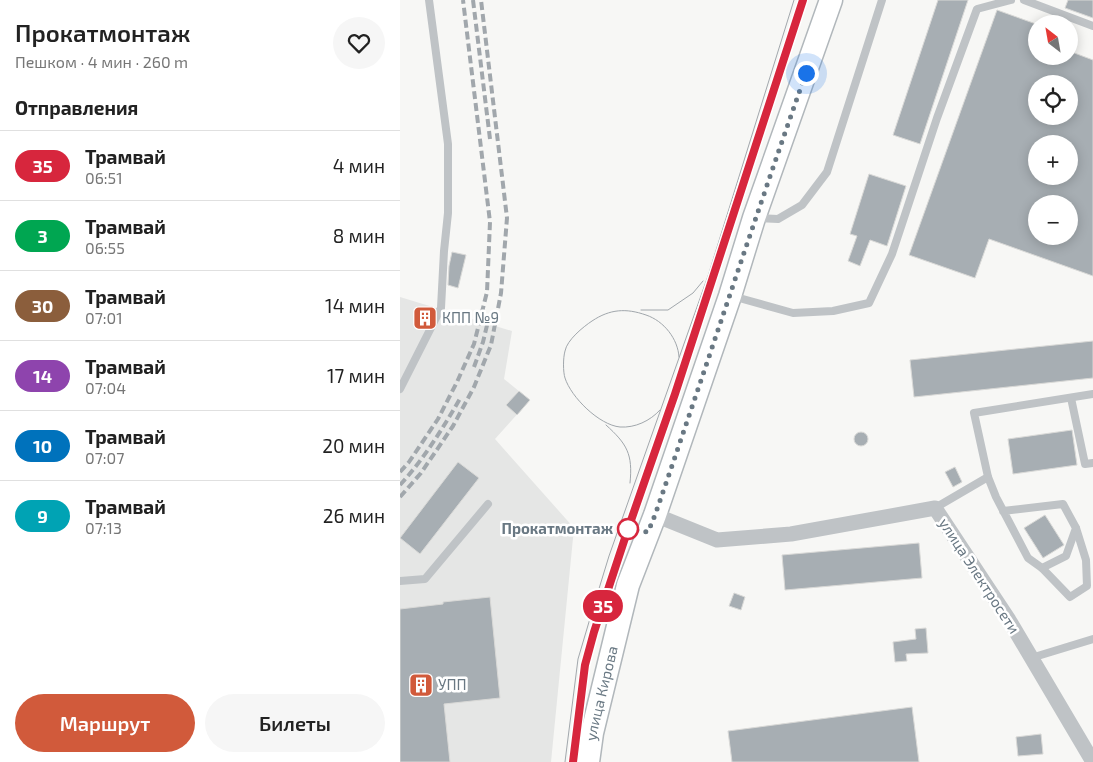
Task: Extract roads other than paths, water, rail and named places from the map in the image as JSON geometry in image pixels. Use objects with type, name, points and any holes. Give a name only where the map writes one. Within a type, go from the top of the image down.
[{"type":"main road","name":"улица Кирова","points":[[588,762],[592,733],[628,585],[655,515],[730,296],[754,218],[831,0]]},
{"type":"street","name":"улица Электросети","points":[[655,515],[717,540],[792,534],[935,508],[1008,620],[1093,762]]},
{"type":"lane","points":[[400,389],[441,308],[448,213],[448,144],[429,0]]},
{"type":"lane","points":[[754,218],[778,219],[802,205],[827,172],[882,0]]},
{"type":"lane","points":[[730,296],[793,313],[833,311],[869,303],[892,254],[937,118],[977,9],[1011,0]]},
{"type":"lane","points":[[1024,0],[1093,26]]},
{"type":"lane","points":[[1003,511],[1063,504],[1076,528],[1086,560],[1087,586],[1070,597],[1042,568],[1028,558],[1003,511],[988,478],[974,413],[1093,394]]},
{"type":"lane","points":[[1071,398],[1085,464],[1093,463]]},
{"type":"lane","points":[[935,508],[988,478]]},
{"type":"lane","points":[[400,581],[424,580],[488,504]]},
{"type":"lane","points":[[1042,568],[1066,556],[1076,528]]},
{"type":"lane","points":[[1031,658],[1093,639]]},
{"type":"tram line","points":[[565,762],[578,659],[594,605],[609,556],[709,273],[794,0]]},
{"type":"tram line","points":[[778,79],[803,0]]},
{"type":"tram line","name":"35","points":[[573,762],[585,665],[594,632],[675,394],[803,0]]},
{"type":"tram line","points":[[641,310],[668,310],[693,293],[703,281]]},
{"type":"tram line","points":[[660,410],[642,423],[626,427],[612,425],[595,416],[573,393],[565,378],[564,354],[566,347],[576,334],[599,317],[612,312],[632,311],[653,318],[664,326],[673,337],[679,357]]},
{"type":"tram line","points":[[573,762],[585,665],[594,632],[693,338]]},
{"type":"tram line","points":[[606,425],[619,438],[627,450],[631,473],[630,483]]},
{"type":"railway","points":[[400,472],[438,419],[457,382],[474,344],[487,292],[490,222],[463,0]]},
{"type":"railway","points":[[473,0],[490,139]]},
{"type":"railway","points":[[400,497],[421,473],[453,426],[474,387],[491,345],[501,293],[507,218],[481,0]]},
{"type":"railway","points":[[474,367],[489,317]]},
{"type":"railway","points":[[400,485],[433,443],[461,397]]},
{"type":"place","name":"КПП №9","points":[[425,318]]},
{"type":"place","name":"Прокатмонтаж","points":[[628,529]]},
{"type":"place","name":"УПП","points":[[421,685]]}]
